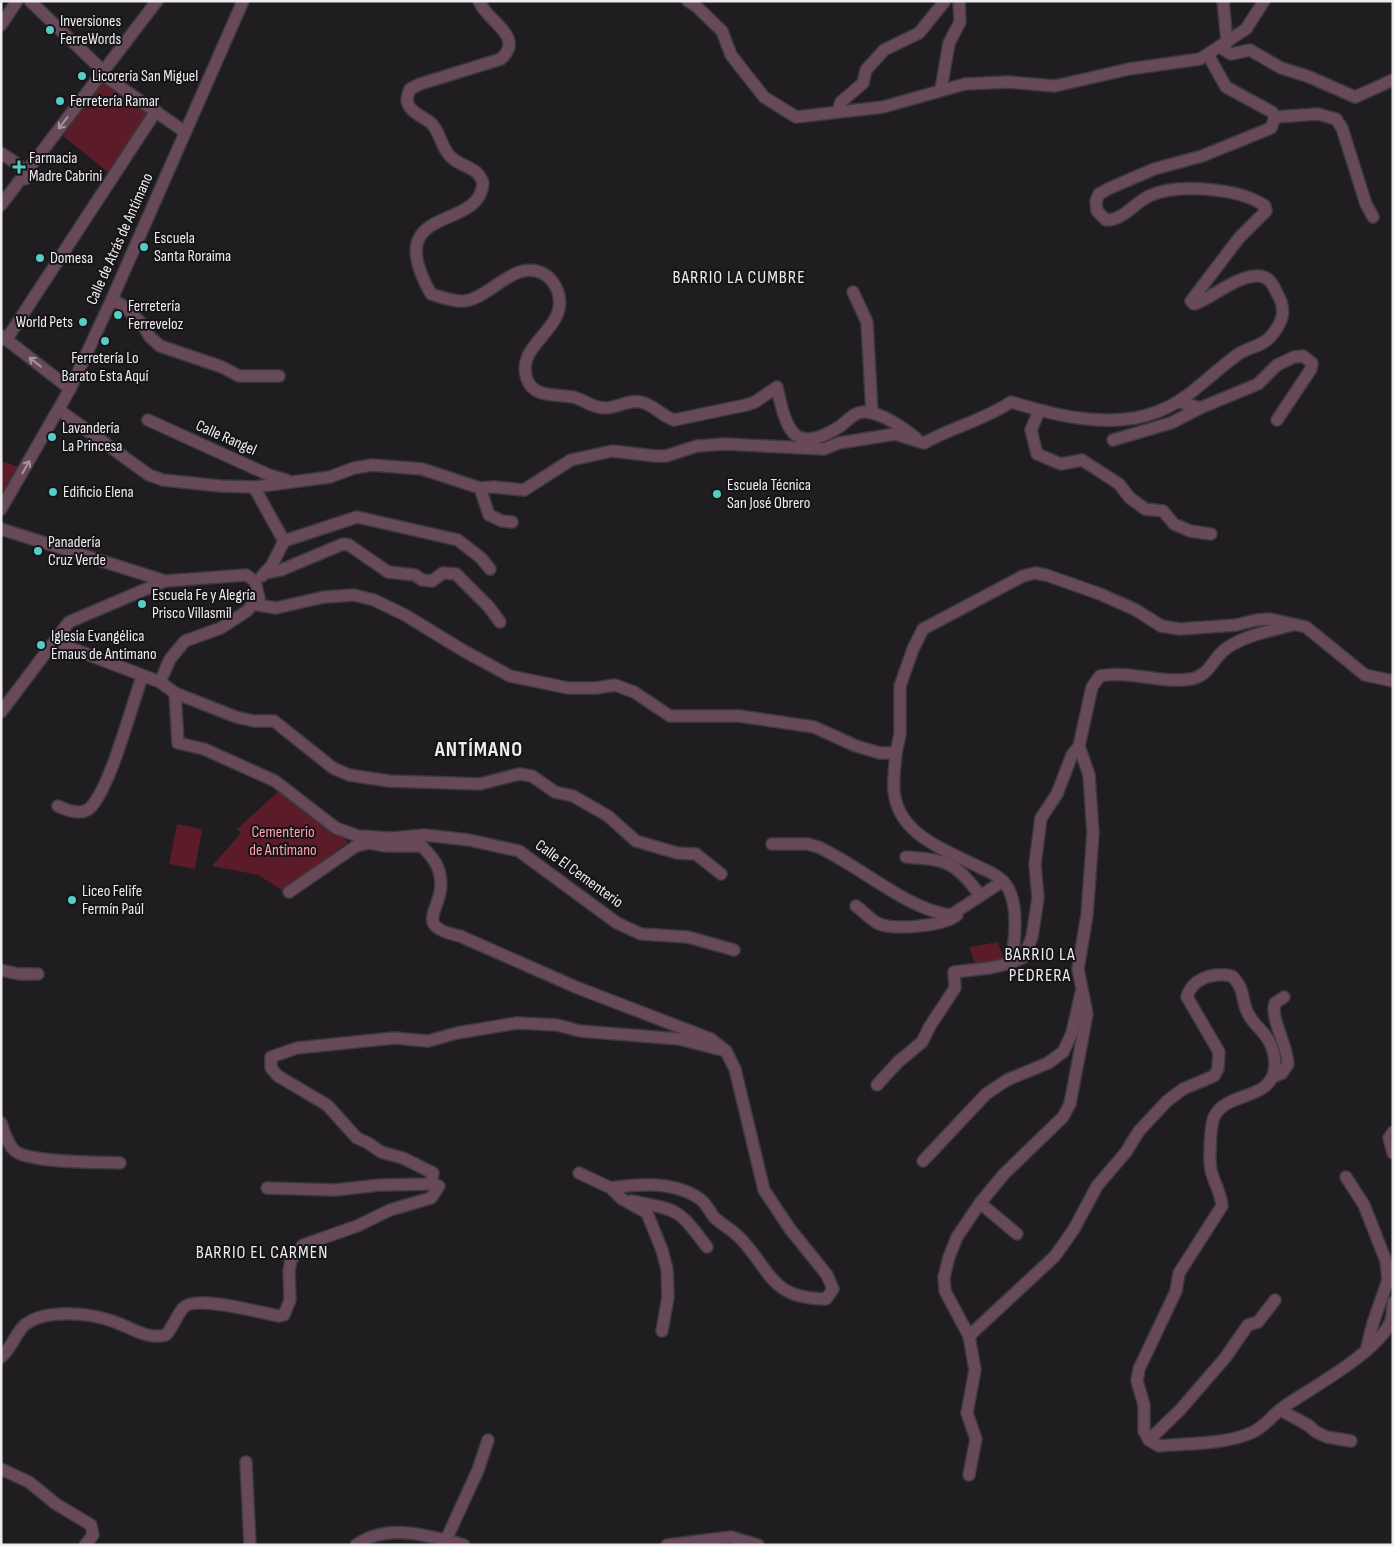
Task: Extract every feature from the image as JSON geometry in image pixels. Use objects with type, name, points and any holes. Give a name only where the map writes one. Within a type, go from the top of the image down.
[{"type":"street","points":[[1,25],[17,1]]},
{"type":"street","points":[[30,1],[104,75],[185,132]]},
{"type":"street","points":[[1,205],[104,75],[157,1]]},
{"type":"street","name":"Calle de Atrás de Antímano","points":[[1,509],[70,389],[112,299],[243,1]]},
{"type":"street","points":[[479,1],[482,8],[505,31],[509,46],[506,54],[501,59],[420,84],[410,89],[407,96],[407,103],[431,123],[448,154],[478,173],[483,183],[476,201],[458,214],[428,226],[418,241],[417,256],[422,278],[431,294],[465,301],[507,278],[535,270],[554,282],[560,306],[555,321],[530,351],[524,363],[524,373],[528,383],[538,392],[572,397],[596,408],[620,406],[633,401],[643,402],[664,417],[674,420],[755,402],[778,387],[781,407],[791,432],[801,439],[814,440],[838,427],[857,413],[872,413],[900,425],[924,443]]},
{"type":"street","points":[[688,1],[722,31],[731,55],[764,98],[796,117],[883,107],[965,84],[1008,82],[1055,86],[1129,69],[1200,59],[1246,29],[1264,1]]},
{"type":"street","points":[[838,111],[841,102],[863,83],[866,70],[884,50],[919,32],[945,1]]},
{"type":"street","points":[[941,90],[949,43],[960,22],[959,1]]},
{"type":"street","points":[[1222,2],[1224,45],[1231,54],[1250,50],[1280,68],[1307,76],[1354,97],[1393,80]]},
{"type":"street","points":[[1208,55],[1226,87],[1268,109],[1275,117]]},
{"type":"street","points":[[70,389],[4,338],[156,111]]},
{"type":"street","points":[[1275,117],[1318,114],[1336,118],[1342,128],[1366,204],[1373,217]]},
{"type":"street","points":[[59,410],[149,475],[173,481],[254,487],[330,477],[354,468],[372,465],[422,469],[480,488],[494,487],[524,490],[571,460],[612,451],[666,456],[697,446],[725,444],[824,449],[846,442],[895,434],[924,443],[948,429],[990,415],[1012,402],[1039,411],[1092,420],[1134,418],[1180,402],[1238,354],[1269,338],[1283,316],[1283,302],[1270,280],[1262,276],[1248,276],[1197,303],[1194,304],[1191,301],[1205,286],[1232,246],[1263,215],[1267,208],[1255,199],[1238,194],[1175,189],[1147,197],[1117,218],[1106,220],[1097,210],[1096,201],[1099,194],[1154,169],[1202,156],[1266,131],[1274,123],[1275,117]]},
{"type":"street","points":[[1,153],[25,176]]},
{"type":"street","points":[[853,292],[867,322],[872,413]]},
{"type":"street","points":[[112,299],[126,308],[143,325],[150,338],[160,346],[222,367],[239,376],[279,376]]},
{"type":"street","points":[[1113,440],[1172,423],[1200,408],[1258,384],[1277,365],[1294,357],[1303,356],[1312,363],[1311,369],[1277,420]]},
{"type":"street","points":[[1180,402],[1200,408]]},
{"type":"street","points":[[1039,411],[1031,430],[1037,454],[1061,464],[1082,460],[1119,484],[1130,498],[1146,509],[1163,511],[1174,524],[1190,531],[1210,534]]},
{"type":"street","name":"Calle Rangel","points":[[148,420],[268,475],[292,482]]},
{"type":"street","points":[[254,487],[284,541]]},
{"type":"street","points":[[480,488],[489,515],[502,521],[512,522]]},
{"type":"street","points":[[255,582],[266,573],[284,541],[357,517],[458,540],[481,558],[490,569]]},
{"type":"street","points":[[1,529],[165,581]]},
{"type":"street","points":[[266,573],[281,570],[343,544],[388,572],[415,575],[422,580],[432,581],[443,574],[456,574],[489,607],[500,622]]},
{"type":"street","points":[[1,712],[69,622],[165,581],[246,575],[255,582],[259,598],[247,611],[222,628],[185,641],[170,659],[160,682]]},
{"type":"street","points":[[1011,963],[1014,936],[1013,903],[1008,887],[1003,881],[937,847],[915,831],[902,815],[894,792],[896,753],[900,734],[900,686],[912,648],[923,629],[1023,576],[1046,575],[1100,594],[1136,610],[1161,626],[1180,629],[1199,628],[1236,625],[1256,620],[1270,620],[1293,624],[1306,628],[1365,675],[1393,681]]},
{"type":"street","points":[[252,604],[276,608],[324,596],[354,595],[374,600],[405,615],[464,652],[510,676],[568,688],[596,688],[615,685],[634,692],[670,716],[739,716],[814,728],[856,746],[880,753],[896,753]]},
{"type":"street","points":[[877,1085],[898,1062],[922,1042],[955,988],[954,972],[990,968],[1011,963],[1024,957],[1032,937],[1038,898],[1035,864],[1041,818],[1057,794],[1072,755],[1079,746],[1092,687],[1100,676],[1115,673],[1147,678],[1190,679],[1203,675],[1225,649],[1242,638],[1293,624]]},
{"type":"street","points":[[55,642],[142,677],[160,682],[175,693],[236,717],[254,721],[274,721],[333,768],[349,775],[389,781],[480,784],[518,774],[532,776],[555,792],[573,796],[608,816],[636,841],[676,853],[696,854],[721,874]]},
{"type":"street","points":[[58,806],[78,812],[91,807],[106,780],[142,677]]},
{"type":"street","name":"Calle El Cementerio","points":[[175,693],[178,743],[204,749],[275,781],[344,831],[358,836],[418,841],[426,835],[470,840],[519,851],[617,923],[641,934],[688,937],[734,950]]},
{"type":"street","points":[[969,1476],[976,1439],[968,1413],[974,1370],[969,1336],[945,1291],[944,1277],[949,1256],[957,1237],[980,1203],[1004,1174],[1063,1117],[1070,1104],[1087,1014],[1078,969],[1087,915],[1093,833],[1089,774],[1079,746]]},
{"type":"street","points":[[289,892],[356,846],[369,842],[386,846],[418,841],[435,858],[441,876],[439,898],[432,920],[433,926],[441,932],[460,936],[578,988],[711,1039],[726,1051],[740,1085],[764,1190],[790,1228],[827,1275],[833,1289],[831,1295],[826,1299],[803,1297],[786,1292],[778,1286],[740,1239],[714,1216],[706,1204],[696,1196],[680,1189],[649,1184],[611,1188]]},
{"type":"street","points":[[772,844],[808,844],[818,847],[922,907],[952,915],[1003,881]]},
{"type":"street","points":[[906,857],[941,860],[952,864],[980,895]]},
{"type":"street","points":[[856,906],[878,924],[903,926],[921,926],[951,920],[962,908]]},
{"type":"street","points":[[1,970],[19,974],[38,974]]},
{"type":"street","points":[[969,1336],[1055,1256],[1074,1229],[1097,1186],[1126,1152],[1139,1131],[1166,1101],[1183,1088],[1214,1076],[1218,1069],[1220,1052],[1187,997],[1188,990],[1195,983],[1220,973],[1232,976],[1243,991],[1249,1016],[1268,1040],[1273,1051],[1275,1062],[1273,1076],[1263,1089],[1220,1108],[1214,1117],[1211,1169],[1221,1194],[1222,1206],[1179,1272],[1176,1291],[1139,1368],[1137,1381],[1144,1405],[1144,1432],[1149,1440],[1159,1446],[1226,1439],[1251,1433],[1263,1427],[1280,1410],[1340,1372],[1386,1330],[1392,1319],[1392,1305]]},
{"type":"street","points":[[923,1161],[986,1094],[1008,1080],[1048,1063],[1063,1052],[1072,1033],[1082,989]]},
{"type":"street","points":[[1273,1076],[1282,1073],[1288,1064],[1285,1042],[1272,1012],[1275,1003],[1284,997]]},
{"type":"street","points":[[431,1184],[433,1173],[424,1166],[381,1152],[357,1138],[327,1105],[278,1076],[271,1068],[271,1057],[297,1048],[394,1038],[428,1042],[457,1033],[517,1023],[557,1025],[580,1031],[679,1039],[726,1051]]},
{"type":"street","points":[[1,1123],[8,1142],[16,1152],[49,1160],[120,1163]]},
{"type":"street","points":[[1393,1132],[1389,1138],[1393,1153]]},
{"type":"street","points":[[579,1173],[611,1188],[622,1199],[647,1213],[662,1250],[667,1269],[668,1297],[662,1331]]},
{"type":"street","points":[[1346,1177],[1364,1205],[1386,1261],[1388,1280],[1372,1323],[1367,1347]]},
{"type":"street","points":[[1,1357],[9,1350],[21,1328],[28,1322],[56,1315],[71,1314],[101,1318],[147,1336],[157,1337],[166,1335],[183,1307],[195,1303],[220,1305],[279,1316],[284,1315],[290,1300],[289,1271],[291,1260],[303,1245],[357,1226],[390,1210],[431,1198],[439,1186],[431,1184],[380,1185],[335,1190],[267,1188]]},
{"type":"street","points":[[622,1199],[669,1208],[679,1213],[691,1225],[707,1247]]},
{"type":"street","points":[[980,1203],[1017,1234]]},
{"type":"street","points":[[1149,1440],[1180,1410],[1225,1358],[1248,1325],[1258,1322],[1275,1300]]},
{"type":"street","points":[[1372,1323],[1386,1330]]},
{"type":"street","points":[[1280,1410],[1308,1425],[1316,1432],[1351,1441]]},
{"type":"street","points":[[447,1542],[478,1470],[488,1440]]},
{"type":"street","points":[[246,1462],[250,1545]]},
{"type":"street","points":[[1,1469],[29,1482],[56,1504],[91,1525],[92,1535],[85,1545]]},
{"type":"street","points":[[356,1545],[363,1540],[389,1534],[430,1535],[447,1542],[464,1545]]},
{"type":"street","points":[[667,1545],[731,1537],[758,1545]]},
{"type":"green space","points":[[106,77],[156,111],[114,177],[63,136]]},
{"type":"green space","points":[[1,461],[25,469],[1,509]]},
{"type":"green space","name":"Cementerio de Antímano","points":[[282,788],[315,812],[348,842],[283,891],[258,875],[212,866],[241,833],[237,829]]},
{"type":"green space","points":[[177,824],[202,829],[195,869],[169,864]]},
{"type":"green space","points":[[998,942],[1005,962],[976,966],[969,947]]},
{"type":"place","name":"Inversiones FerreWords","points":[[50,30]]},
{"type":"place","name":"Licorería San Miguel","points":[[82,76]]},
{"type":"place","name":"Ferretería Ramar","points":[[60,101]]},
{"type":"place","name":"Farmacia Madre Cabrini","points":[[19,167]]},
{"type":"place","name":"Escuela Santa Roraima","points":[[144,247]]},
{"type":"place","name":"Domesa","points":[[40,258]]},
{"type":"place","name":"Ferretería Ferreveloz","points":[[118,315]]},
{"type":"place","name":"World Pets","points":[[83,322]]},
{"type":"place","name":"Ferretería Lo Barato Esta Aquí","points":[[105,341]]},
{"type":"place","name":"Lavandería La Princesa","points":[[52,437]]},
{"type":"place","name":"Edificio Elena","points":[[53,492]]},
{"type":"place","name":"Escuela Técnica San José Obrero","points":[[717,494]]},
{"type":"place","name":"Panadería Cruz Verde","points":[[38,551]]},
{"type":"place","name":"Escuela Fe y Alegría Prisco Villasmil","points":[[142,604]]},
{"type":"place","name":"Iglesia Evangélica Emaus de Antimano","points":[[41,645]]},
{"type":"place","name":"Liceo Felife Fermín Paúl","points":[[72,900]]},
{"type":"district","name":"BARRIO LA CUMBRE","points":[[739,277]]},
{"type":"district","name":"ANTÍMANO","points":[[479,749]]},
{"type":"district","name":"BARRIO LA PEDRERA","points":[[1040,964]]},
{"type":"district","name":"BARRIO EL CARMEN","points":[[262,1252]]}]
